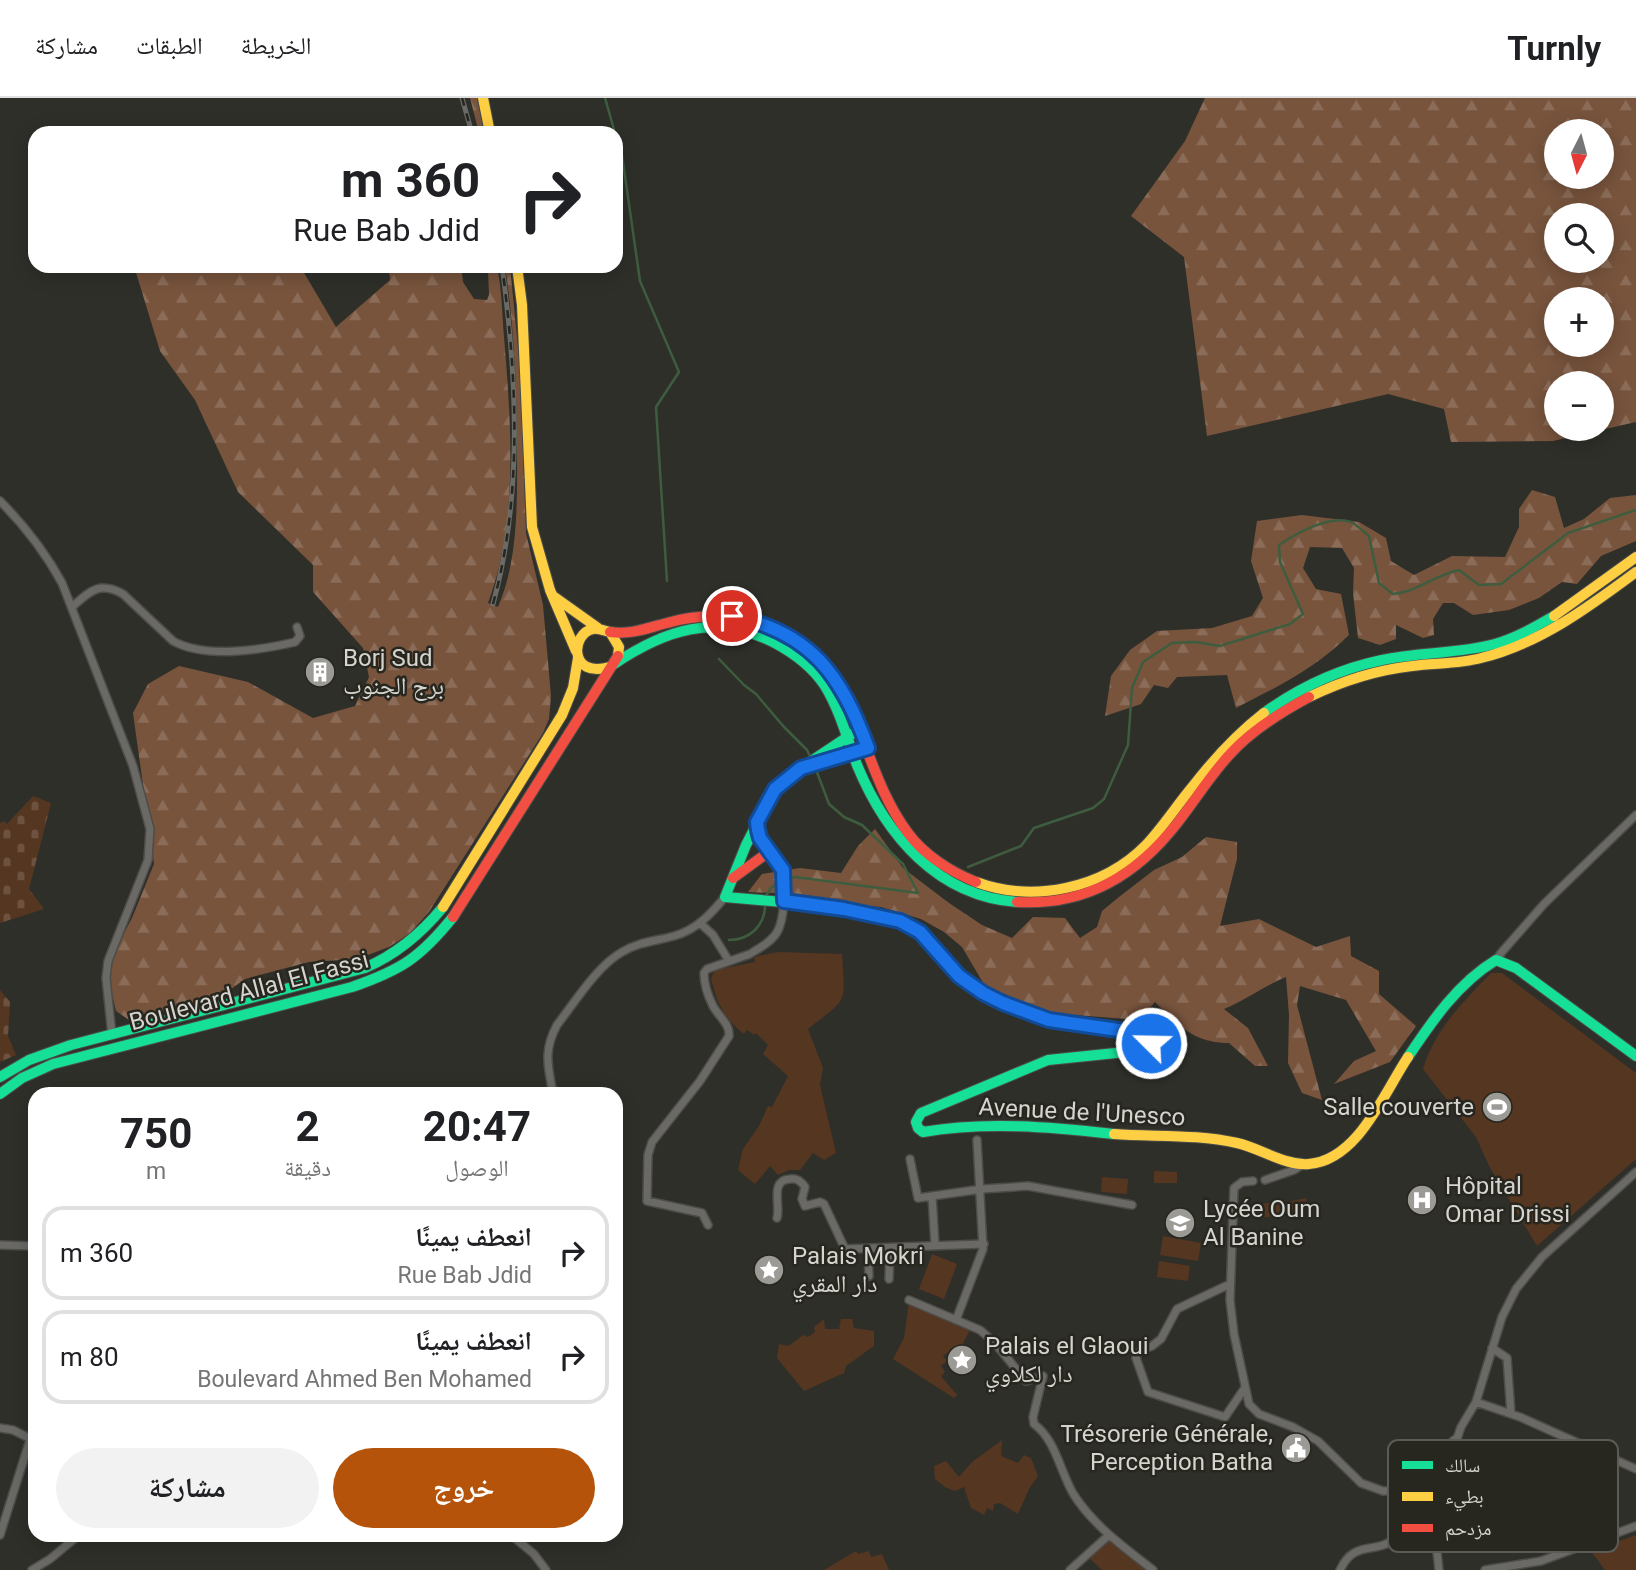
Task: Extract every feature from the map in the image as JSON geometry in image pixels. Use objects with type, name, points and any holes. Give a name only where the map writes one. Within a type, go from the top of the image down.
[{"type":"main road","points":[[483,98],[489,126]]},
{"type":"main road","points":[[518,273],[522,305],[533,527],[539,561],[550,593],[581,663],[598,671],[612,665],[619,647],[610,632],[598,628],[567,608],[550,593]]},
{"type":"main road","name":"Boulevard Allal El Fassi","points":[[0,1094],[22,1078],[53,1064],[352,987],[400,969],[433,942],[456,914],[612,665],[647,642],[688,629],[730,626],[752,632],[783,647],[812,668],[832,699],[882,817],[906,849],[953,884],[995,899],[1038,902],[1084,894],[1155,851],[1237,733],[1287,697],[1315,682],[1373,662],[1485,645],[1524,632],[1542,624],[1636,557]]},
{"type":"main road","name":"Boulevard Allal El Fassi","points":[[1203,781],[1245,740],[1279,714],[1315,694],[1357,677],[1385,670],[1471,660],[1512,649],[1552,631],[1636,572]]},
{"type":"main road","name":"Boulevard Allal El Fassi","points":[[610,632],[632,634],[665,623],[702,616],[732,616],[764,625],[797,642],[832,673],[861,728],[891,808],[922,849],[967,879],[1002,889],[1037,892],[1063,890],[1116,875]]},
{"type":"main road","points":[[577,655],[582,635],[598,628]]},
{"type":"main road","name":"Boulevard Allal El Fassi","points":[[0,1077],[29,1059],[112,1034],[349,973],[391,957],[412,942],[445,905],[562,715],[573,688],[577,655]]},
{"type":"main road","points":[[725,897],[757,822],[775,789],[861,728]]},
{"type":"main road","points":[[801,768],[868,748]]},
{"type":"main road","points":[[757,822],[760,838],[783,870],[781,898]]},
{"type":"main road","points":[[733,878],[769,852]]},
{"type":"main road","name":"Avenue de l'Unesco","points":[[725,897],[756,901],[781,898],[900,921],[920,932],[959,976],[1003,1003],[1049,1020],[1143,1034],[1150,1038],[1151,1045],[1145,1050],[1070,1056],[1036,1064],[920,1113],[916,1122],[918,1128],[926,1132],[946,1128],[977,1134],[1046,1127],[1227,1140],[1303,1164]]},
{"type":"main road","points":[[1303,1164],[1329,1160],[1351,1145],[1436,1015],[1480,970],[1496,960],[1516,968],[1636,1056]]},
{"type":"street","points":[[0,501],[28,530],[47,556],[72,607],[133,766],[150,829],[148,860],[108,961],[106,978],[112,1034]]},
{"type":"street","points":[[72,607],[92,590],[107,587],[123,594],[173,640],[202,650],[245,649],[295,642],[300,636],[297,627]]},
{"type":"street","points":[[1496,960],[1544,904],[1636,816]]},
{"type":"street","points":[[551,1087],[547,1054],[552,1035],[607,963],[631,947],[681,934],[700,923],[725,897]]},
{"type":"street","points":[[708,1225],[702,1213],[647,1201],[648,1155],[652,1142],[699,1081],[729,1036],[730,1029],[707,993],[704,977],[707,969],[751,953],[769,943],[780,928],[781,898]]},
{"type":"street","points":[[700,923],[713,935],[729,961]]},
{"type":"street","points":[[956,1320],[984,1244],[977,1134]]},
{"type":"street","points":[[910,1159],[918,1198],[1028,1186],[1132,1205]]},
{"type":"street","points":[[1265,1180],[1303,1164]]},
{"type":"street","points":[[1456,1440],[1476,1402],[1506,1308],[1532,1268],[1636,1172]]},
{"type":"street","points":[[777,1218],[777,1191],[780,1184],[785,1180],[797,1180],[805,1187],[803,1204],[824,1204],[845,1249],[984,1244]]},
{"type":"street","points":[[1254,1181],[1242,1182],[1234,1188],[1230,1284],[1234,1334],[1249,1404],[1257,1412],[1293,1426],[1318,1441],[1361,1483],[1388,1490]]},
{"type":"street","points":[[932,1196],[935,1245]]},
{"type":"street","points":[[0,1245],[28,1246]]},
{"type":"street","points":[[868,1249],[869,1276]]},
{"type":"street","points":[[889,1279],[890,1249]]},
{"type":"street","points":[[1230,1284],[1177,1308],[1161,1339],[1135,1355],[1148,1392],[1225,1417],[1244,1389]]},
{"type":"street","points":[[909,1300],[980,1330],[994,1342],[1026,1381],[1043,1376],[1033,1417],[1034,1424],[1046,1434],[1074,1495],[1109,1535],[1153,1570]]},
{"type":"street","points":[[1492,1348],[1507,1356],[1511,1414]]},
{"type":"street","points":[[1476,1402],[1570,1440]]},
{"type":"street","points":[[0,1428],[13,1430],[28,1438]]},
{"type":"street","points":[[1454,1440],[1457,1437]]},
{"type":"street","points":[[0,1535],[28,1454]]},
{"type":"street","points":[[1618,1461],[1636,1469]]},
{"type":"street","points":[[1618,1533],[1636,1526]]},
{"type":"street","points":[[1070,1570],[1109,1535]]},
{"type":"street","points":[[32,1570],[71,1542]]},
{"type":"street","points":[[519,1542],[534,1554],[546,1570]]},
{"type":"street","points":[[1340,1570],[1346,1558],[1353,1552],[1388,1543]]},
{"type":"street","points":[[1438,1552],[1440,1570]]},
{"type":"street","points":[[1485,1570],[1541,1562],[1567,1552]]},
{"type":"green space","points":[[470,98],[477,98],[483,126],[477,126]]},
{"type":"green space","points":[[1205,98],[1636,98],[1636,422],[1614,427],[1614,371],[1544,371],[1544,441],[1553,441],[1451,442],[1444,409],[1388,394],[1207,436],[1184,257],[1131,216],[1185,141]]},
{"type":"green space","points":[[136,273],[304,273],[336,327],[390,280],[389,273],[462,273],[463,282],[474,299],[487,300],[488,273],[498,273],[509,403],[510,471],[505,539],[488,603],[498,607],[510,569],[517,508],[516,380],[506,273],[511,273],[520,368],[526,533],[543,605],[551,696],[549,719],[543,733],[429,912],[409,934],[389,947],[357,959],[309,962],[245,979],[224,994],[208,1000],[129,1020],[116,1011],[107,973],[111,958],[132,918],[154,864],[133,713],[148,684],[179,666],[248,682],[313,718],[355,706],[369,677],[363,648],[313,592],[313,565],[238,492],[195,400],[160,351]]},
{"type":"green space","points":[[1532,490],[1555,497],[1564,528],[1584,519],[1610,498],[1636,495],[1636,541],[1601,556],[1577,584],[1562,582],[1539,598],[1509,610],[1473,615],[1454,603],[1443,603],[1433,619],[1434,635],[1423,638],[1396,625],[1396,639],[1380,645],[1358,638],[1353,593],[1354,568],[1342,548],[1310,547],[1303,568],[1316,589],[1341,594],[1349,635],[1336,647],[1296,676],[1236,708],[1227,675],[1177,677],[1168,688],[1154,685],[1141,704],[1105,716],[1111,676],[1130,650],[1157,631],[1212,628],[1252,616],[1263,598],[1251,561],[1257,521],[1302,515],[1359,522],[1386,538],[1391,561],[1414,575],[1452,556],[1505,557],[1519,527],[1519,509]]},
{"type":"green space","points":[[33,796],[51,803],[29,889],[44,909],[0,923],[0,823],[4,821],[7,824]]},
{"type":"green space","points":[[875,829],[903,868],[982,925],[1012,938],[1033,917],[1065,918],[1080,938],[1097,927],[1102,911],[1119,897],[1154,870],[1182,857],[1206,837],[1237,842],[1237,859],[1220,926],[1259,919],[1316,947],[1350,936],[1351,956],[1379,971],[1379,994],[1416,1026],[1390,1062],[1334,1084],[1354,1061],[1376,1051],[1346,1000],[1300,986],[1297,1005],[1322,1100],[1302,1093],[1288,1063],[1289,1015],[1286,977],[1224,1009],[1248,1028],[1268,1066],[1255,1066],[1229,1043],[1206,1040],[1188,1032],[1155,1002],[1139,1020],[1050,1013],[985,986],[962,947],[944,932],[921,919],[881,907],[834,903],[798,894],[748,892],[762,874],[800,868],[841,873],[858,846]]},
{"type":"green space","points":[[778,952],[842,954],[844,984],[841,999],[831,1011],[808,1029],[823,1068],[820,1085],[836,1153],[824,1160],[813,1153],[800,1170],[789,1170],[778,1175],[770,1166],[755,1184],[738,1170],[743,1149],[759,1126],[768,1106],[772,1107],[788,1076],[763,1054],[768,1045],[756,1033],[754,1035],[747,1030],[744,1034],[726,1016],[718,1002],[711,978],[715,970],[755,962],[754,957]]},
{"type":"green space","points":[[1491,973],[1502,973],[1636,1073],[1636,1159],[1537,1246],[1489,1166],[1476,1137],[1423,1069],[1442,1029]]},
{"type":"green space","points":[[0,990],[10,1002],[8,1036],[16,1055],[0,1062]]},
{"type":"green space","points":[[1154,1171],[1177,1172],[1177,1183],[1154,1183]]},
{"type":"green space","points":[[1102,1177],[1128,1179],[1127,1194],[1101,1192]]},
{"type":"green space","points":[[1306,1198],[1308,1208],[1289,1212],[1287,1202]]},
{"type":"green space","points":[[1285,1200],[1287,1214],[1259,1218],[1257,1205]]},
{"type":"green space","points":[[1163,1236],[1201,1243],[1198,1261],[1160,1255]]},
{"type":"green space","points":[[932,1254],[957,1264],[944,1299],[919,1289]]},
{"type":"green space","points":[[1159,1261],[1190,1266],[1188,1281],[1157,1277]]},
{"type":"green space","points":[[909,1302],[970,1330],[963,1343],[965,1345],[954,1355],[950,1351],[943,1356],[947,1361],[941,1366],[945,1372],[941,1376],[957,1395],[954,1398],[893,1359],[904,1338]]},
{"type":"green space","points":[[824,1319],[825,1329],[839,1329],[841,1319],[852,1319],[854,1328],[874,1331],[874,1346],[846,1366],[844,1373],[804,1391],[777,1358],[779,1344],[789,1346],[803,1335],[808,1337],[815,1332],[814,1327]]},
{"type":"green space","points":[[1002,1440],[1001,1456],[1018,1463],[1024,1455],[1031,1458],[1038,1476],[1018,1514],[1000,1503],[994,1504],[993,1511],[987,1508],[984,1515],[971,1508],[964,1487],[955,1491],[935,1479],[934,1466],[946,1461],[959,1477],[972,1462]]},
{"type":"green space","points":[[1636,1535],[1636,1570],[1605,1570],[1592,1552],[1618,1552],[1618,1541]]},
{"type":"green space","points":[[1110,1536],[1152,1570],[1102,1570],[1087,1556]]},
{"type":"green space","points":[[856,1551],[858,1554],[869,1551],[871,1557],[882,1554],[889,1570],[824,1570]]},
{"type":"waterway","points":[[605,98],[613,126]]},
{"type":"waterway","points":[[623,162],[640,281],[679,372],[656,407],[667,581]]},
{"type":"waterway","points":[[968,867],[1021,846],[1034,828],[1093,808],[1104,799],[1128,745],[1132,688],[1143,662],[1172,643],[1195,642],[1220,646],[1290,624],[1303,614],[1280,562],[1279,545],[1294,536],[1323,523],[1343,520],[1353,523],[1369,536],[1379,583],[1393,594],[1402,593],[1459,570],[1479,585],[1501,584],[1568,533],[1636,510]]},
{"type":"waterway","points":[[719,659],[756,694],[810,756]]},
{"type":"waterway","points":[[815,767],[829,804],[844,817],[862,825],[903,864],[918,893]]},
{"type":"waterway","points":[[786,880],[795,877],[918,893]]},
{"type":"waterway","points":[[765,897],[771,888],[780,882]]},
{"type":"waterway","points":[[729,940],[744,937],[755,930],[763,918],[765,903]]},
{"type":"railway","points":[[462,98],[470,126]]},
{"type":"railway","points":[[493,604],[503,563],[513,478],[514,393],[503,273]]},
{"type":"traffic: fast","points":[[1264,713],[1306,687],[1350,668],[1396,657],[1467,650],[1495,644],[1554,616]]},
{"type":"traffic: fast","points":[[614,664],[652,642],[691,629],[730,628],[751,633],[781,646],[808,666],[825,686],[869,791],[899,838],[918,858],[962,888],[988,897],[1017,902]]},
{"type":"traffic: fast","points":[[783,902],[725,897],[746,845],[775,789],[861,728]]},
{"type":"traffic: fast","points":[[757,822],[760,838],[783,870],[784,901]]},
{"type":"traffic: fast","points":[[0,1077],[29,1060],[71,1045],[365,968],[408,942],[443,907]]},
{"type":"traffic: fast","points":[[0,1094],[22,1078],[53,1064],[369,981],[397,968],[419,953],[453,917]]},
{"type":"traffic: fast","points":[[1408,1057],[1458,991],[1496,960],[1516,968],[1636,1056]]},
{"type":"traffic: fast","points":[[1114,1134],[1042,1127],[995,1126],[923,1132],[916,1122],[921,1113],[1048,1060],[1145,1050],[1149,1048],[1149,1039]]},
{"type":"traffic: slow","points":[[483,98],[489,126]]},
{"type":"traffic: slow","points":[[518,273],[522,305],[532,527],[550,590],[576,651]]},
{"type":"traffic: slow","points":[[1554,616],[1636,557]]},
{"type":"traffic: slow","points":[[1309,697],[1372,673],[1481,658],[1523,644],[1563,623],[1636,572]]},
{"type":"traffic: slow","points":[[553,596],[598,628]]},
{"type":"traffic: slow","points":[[610,667],[596,669],[587,667],[580,661],[577,654],[580,638],[593,629],[610,632],[619,647],[618,656]]},
{"type":"traffic: slow","points":[[443,907],[562,715],[573,688],[578,658]]},
{"type":"traffic: slow","points":[[976,882],[998,888],[1044,891],[1088,882],[1109,872],[1146,845],[1201,776],[1244,729],[1264,713]]},
{"type":"traffic: slow","points":[[812,765],[868,748]]},
{"type":"traffic: slow","points":[[1114,1134],[1222,1140],[1246,1145],[1282,1160],[1300,1164],[1326,1160],[1342,1151],[1356,1138],[1408,1057]]},
{"type":"traffic: jam","points":[[610,632],[632,632],[688,618],[719,616],[751,621],[788,635],[815,656],[835,681],[850,709],[875,772],[908,833],[922,849],[939,862],[976,882]]},
{"type":"traffic: jam","points":[[453,917],[618,656]]},
{"type":"traffic: jam","points":[[1017,902],[1065,899],[1108,883],[1127,872],[1162,841],[1217,769],[1239,745],[1267,722],[1309,697]]},
{"type":"traffic: jam","points":[[733,878],[770,851]]},
{"type":"traffic: jam","points":[[783,902],[900,921],[920,932],[959,976],[1003,1003],[1049,1020],[1143,1034],[1149,1039]]},
{"type":"place","name":"Borj Sud برج الجنوب","points":[[320,672]]},
{"type":"place","name":"Salle couverte","points":[[1497,1107]]},
{"type":"place","name":"Hôpital Omar Drissi","points":[[1422,1200]]},
{"type":"place","name":"Lycée Oum Al Banine","points":[[1180,1223]]},
{"type":"place","name":"Palais Mokri دار المقري","points":[[769,1270]]},
{"type":"place","name":"Palais el Glaoui دار لكلاوي","points":[[962,1360]]},
{"type":"place","name":"Trésorerie Générale, Perception Batha","points":[[1296,1448]]},
{"type":"route","points":[[732,616],[780,632],[811,652],[832,673],[855,714],[868,748],[801,768],[775,789],[757,822],[760,838],[783,870],[784,901],[844,909],[900,921],[920,932],[959,976],[1003,1003],[1049,1020],[1146,1034],[1151,1043]]}]
